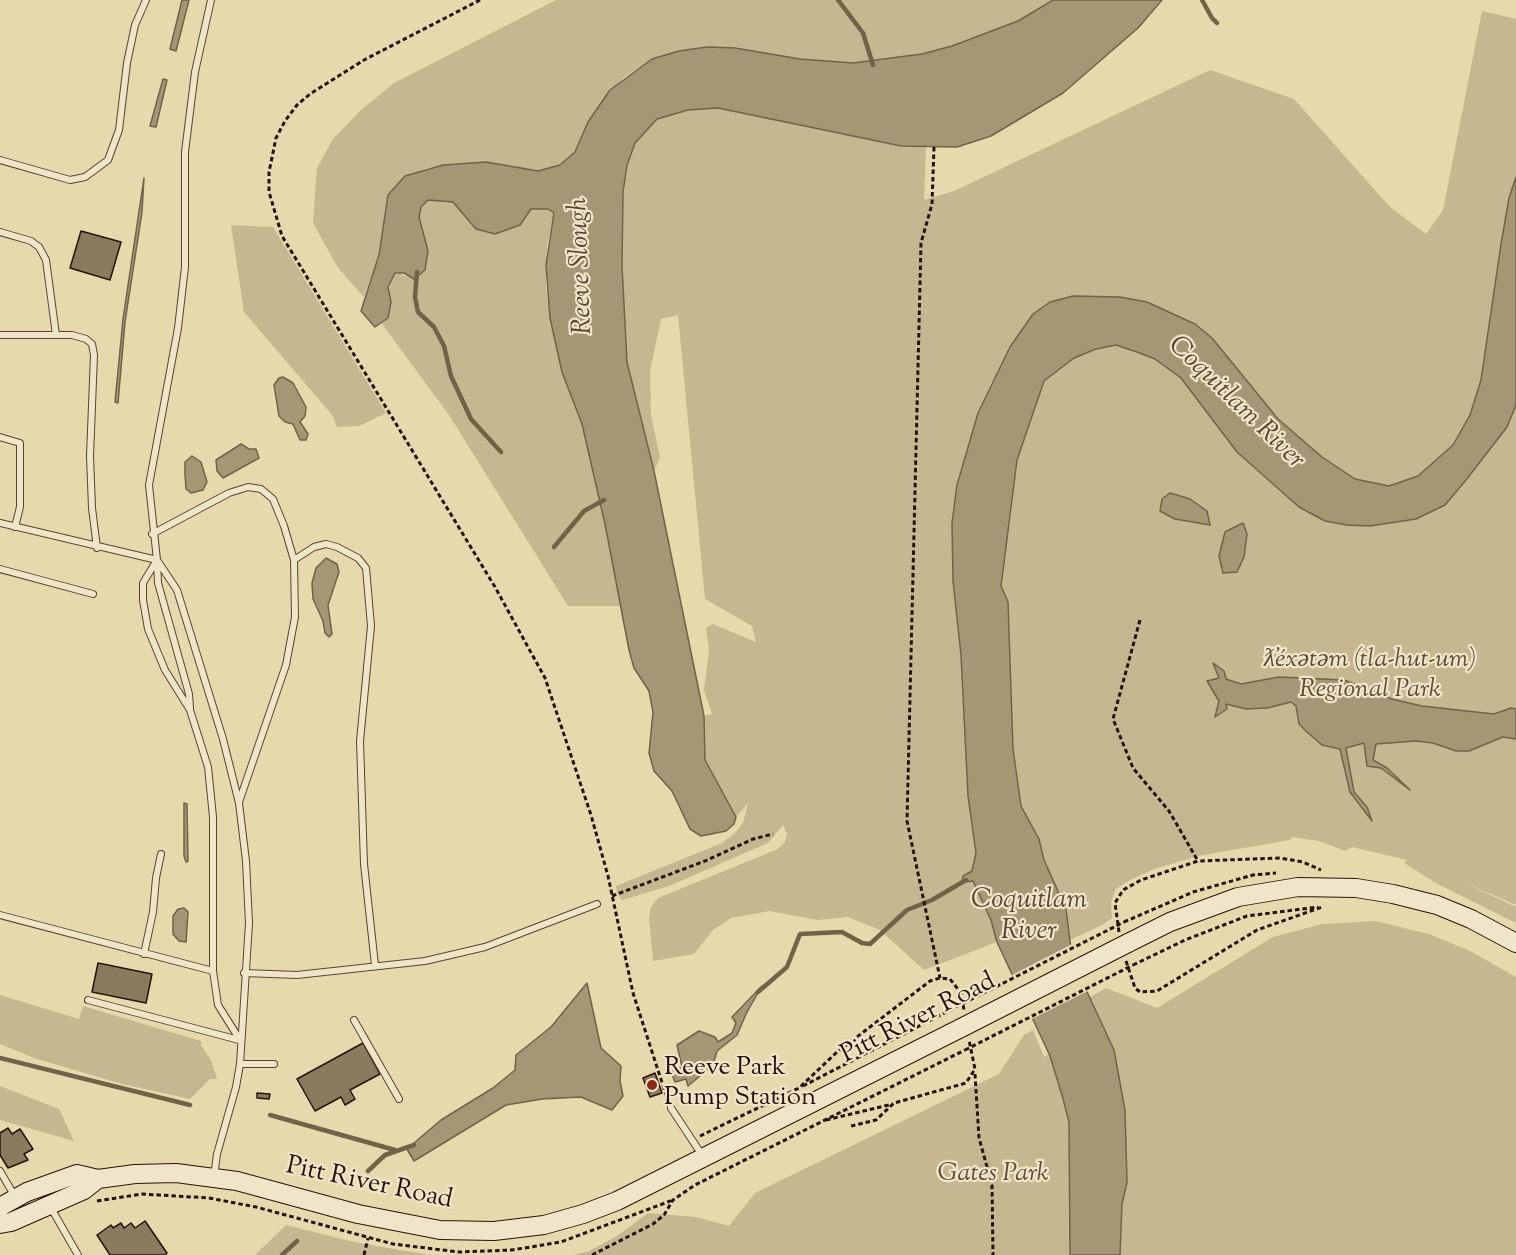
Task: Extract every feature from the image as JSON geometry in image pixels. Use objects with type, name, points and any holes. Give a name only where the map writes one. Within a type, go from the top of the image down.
[{"type":"main road","name":"Pitt River Road","points":[[8,1203],[77,1174],[98,1179],[135,1174],[176,1173],[214,1177],[405,1225],[440,1230],[494,1231],[544,1225],[618,1201],[1170,922],[1239,897],[1310,887],[1356,888],[1437,905],[1471,919],[1516,944]]},
{"type":"main road","name":"Pitt River Road","points":[[0,1224],[11,1222],[84,1190],[98,1179]]},
{"type":"lane","points":[[0,160],[70,180],[85,177],[108,160],[119,130],[127,63],[135,25],[146,0]]},
{"type":"lane","points":[[211,0],[195,72],[185,152],[185,267],[164,417],[149,485],[158,583],[189,694],[190,710],[208,767],[212,807],[213,971],[218,1005],[240,1040]]},
{"type":"lane","points":[[0,232],[31,241],[39,247],[46,260],[56,335]]},
{"type":"lane","points":[[0,335],[56,335],[86,339],[92,344],[94,354],[90,456],[92,508],[97,548]]},
{"type":"lane","points":[[0,437],[20,443],[20,507],[15,527]]},
{"type":"lane","points":[[152,534],[229,493],[248,487],[261,489],[273,499],[294,560],[295,617],[286,665],[239,803]]},
{"type":"lane","points":[[0,523],[97,548],[157,560],[177,590],[224,739],[239,803],[249,923],[237,1087],[217,1154],[214,1177]]},
{"type":"lane","points":[[294,560],[314,547],[326,544],[358,558],[366,568],[371,626],[360,741],[364,864],[375,965]]},
{"type":"lane","points":[[157,560],[143,583],[143,600],[148,628],[165,670],[190,710]]},
{"type":"lane","points":[[0,569],[93,594]]},
{"type":"lane","points":[[144,954],[153,912],[161,854]]},
{"type":"lane","points":[[244,973],[297,975],[425,961],[485,947],[597,904]]},
{"type":"lane","points":[[0,915],[213,971]]},
{"type":"lane","points":[[88,1000],[240,1040]]},
{"type":"lane","points":[[354,1020],[399,1099]]},
{"type":"lane","points":[[240,1064],[274,1065]]},
{"type":"lane","points":[[671,1108],[704,1158]]},
{"type":"lane","points":[[0,1171],[8,1203]]},
{"type":"lane","points":[[49,1204],[78,1255]]},
{"type":"path","points":[[480,0],[364,60],[310,94],[297,105],[276,138],[269,172],[269,192],[282,236],[495,587],[545,678],[591,816],[612,896],[633,993],[671,1108]]},
{"type":"path","points":[[934,147],[932,204],[921,243],[907,821],[940,978]]},
{"type":"path","points":[[1140,620],[1113,719],[1133,768],[1169,811],[1198,861]]},
{"type":"path","points":[[612,896],[705,861],[753,839],[773,834]]},
{"type":"path","points":[[592,1255],[653,1224],[684,1193],[820,1122],[1185,940],[1247,916],[1322,907]]},
{"type":"path","points":[[693,1140],[1124,922]]},
{"type":"path","points":[[975,1069],[979,1138],[992,1185],[993,1255]]},
{"type":"path","points":[[820,1122],[894,1103]]},
{"type":"path","points":[[364,1255],[368,1238]]},
{"type":"green space","points":[[556,0],[1053,0],[1018,21],[952,46],[922,54],[853,63],[800,59],[735,48],[707,47],[680,51],[652,59],[623,78],[588,122],[575,152],[560,165],[538,171],[443,165],[424,169],[388,196],[379,255],[364,297],[338,268],[313,223],[317,168],[333,139],[360,111],[394,83]]},
{"type":"green space","name":"ƛ̓éxətəm (tla-hut-um) Regional Park","points":[[1482,11],[1516,19],[1516,177],[1509,198],[1493,304],[1516,277],[1516,905],[1461,881],[1516,907],[1516,923],[1434,882],[1404,863],[1407,860],[1352,847],[1345,851],[1319,841],[1292,837],[1290,840],[1198,856],[1154,869],[1132,879],[1116,889],[1111,902],[1112,918],[1070,940],[1066,909],[1011,913],[1019,794],[1013,749],[1008,602],[1001,586],[1017,460],[1044,381],[1074,358],[1096,349],[1116,345],[1155,359],[1171,369],[1181,378],[1237,452],[1299,507],[1324,521],[1347,525],[1389,486],[1355,479],[1322,457],[1278,419],[1212,338],[1195,324],[1148,302],[1120,297],[1073,296],[991,383],[968,445],[957,485],[952,523],[953,581],[961,655],[968,796],[976,853],[972,871],[963,876],[973,881],[991,920],[997,942],[924,970],[880,930],[848,917],[817,920],[770,911],[731,918],[713,930],[694,954],[653,961],[649,918],[651,907],[658,898],[778,849],[785,842],[787,834],[783,825],[768,843],[669,886],[622,900],[617,893],[616,886],[722,843],[743,823],[748,803],[736,817],[705,760],[704,716],[712,714],[704,690],[709,650],[706,628],[713,624],[756,642],[752,626],[705,599],[678,315],[661,319],[650,371],[651,416],[660,457],[654,471],[627,362],[622,266],[623,192],[627,165],[635,143],[645,130],[657,119],[688,110],[718,108],[901,146],[926,147],[924,200],[954,191],[1210,70],[1294,99],[1390,207],[1426,234],[1443,210]]},
{"type":"green space","points":[[440,199],[453,202],[476,229],[526,218],[531,209],[538,207],[554,213],[547,246],[546,286],[550,318],[562,372],[582,424],[605,524],[620,606],[568,606],[449,415],[382,324],[388,318],[390,279],[396,273],[409,277],[428,251],[419,217],[421,207],[428,200]]},
{"type":"green space","points":[[231,225],[273,227],[386,413],[359,426],[337,427],[333,416],[244,312]]},
{"type":"green space","name":"Gates Park","points":[[1375,921],[1429,934],[1470,951],[1516,977],[1516,1255],[573,1255],[589,1251],[617,1236],[648,1213],[696,1217],[729,1226],[755,1193],[999,1074],[1024,1035],[1033,1030],[1044,1057],[1093,1032],[1087,999],[1106,988],[1157,1008],[1273,937],[1322,924]]},
{"type":"green space","points":[[0,995],[79,1019],[83,1006],[201,1041],[201,1045],[211,1060],[217,1079],[210,1079],[190,1099],[122,1084],[34,1058],[0,1044]]},
{"type":"green space","points":[[0,1086],[59,1109],[74,1141],[0,1120]]},
{"type":"green space","points":[[286,1225],[354,1242],[430,1255],[255,1255]]},
{"type":"water","points":[[182,0],[189,0],[176,51],[170,49]]},
{"type":"water","name":"Reeve Slough","points":[[1053,0],[1162,0],[1138,28],[1063,93],[991,136],[957,147],[901,146],[718,108],[688,110],[657,119],[635,143],[627,165],[623,192],[622,266],[627,362],[654,471],[704,716],[705,760],[736,817],[734,824],[726,831],[701,836],[690,829],[672,791],[654,771],[649,753],[653,712],[649,691],[634,668],[629,650],[605,524],[582,424],[562,372],[550,318],[546,265],[554,213],[548,209],[531,209],[520,225],[495,234],[476,229],[453,202],[428,200],[421,207],[419,217],[428,251],[425,270],[414,279],[404,273],[395,273],[388,287],[391,302],[388,318],[375,327],[361,311],[379,255],[388,195],[405,176],[443,165],[486,162],[538,171],[560,165],[575,152],[588,122],[610,90],[652,59],[679,51],[707,47],[735,48],[800,59],[853,63],[922,54],[952,46],[1018,21]]},
{"type":"water","points":[[163,79],[167,80],[156,127],[150,126]]},
{"type":"water","name":"Coquitlam River","points":[[1516,177],[1516,405],[1507,427],[1445,505],[1416,519],[1370,526],[1347,525],[1325,521],[1299,507],[1237,452],[1181,378],[1155,359],[1137,352],[1116,345],[1096,349],[1074,358],[1044,381],[1017,460],[1001,586],[1008,602],[1013,749],[1021,806],[1039,839],[1044,860],[1066,909],[1070,942],[1082,981],[1114,1050],[1125,1110],[1127,1182],[1122,1204],[1120,1255],[1070,1255],[1069,1122],[1062,1095],[1050,1056],[997,942],[991,920],[973,881],[962,882],[963,876],[972,871],[976,853],[968,796],[961,655],[953,581],[952,523],[957,485],[978,413],[1010,347],[1033,314],[1050,302],[1073,296],[1120,297],[1147,302],[1195,324],[1212,338],[1278,419],[1322,457],[1355,479],[1389,486],[1418,476],[1453,445],[1470,415],[1481,380],[1501,244],[1509,198]]},
{"type":"water","points":[[144,178],[142,212],[125,322],[118,403],[115,402],[123,319]]},
{"type":"water","points":[[283,377],[293,383],[306,407],[305,416],[300,422],[308,434],[306,440],[300,440],[293,424],[285,422],[279,416],[274,385],[279,378]]},
{"type":"water","points":[[241,444],[249,449],[256,449],[259,458],[223,478],[217,471],[216,460]]},
{"type":"water","points":[[192,456],[201,462],[207,482],[203,490],[191,493],[186,489],[185,462]]},
{"type":"water","points":[[1170,493],[1190,499],[1207,511],[1210,525],[1175,519],[1160,511],[1162,499]]},
{"type":"water","points":[[1243,523],[1247,534],[1244,557],[1237,572],[1223,573],[1219,556],[1225,532]]},
{"type":"water","points":[[326,558],[337,564],[339,572],[328,605],[332,634],[329,637],[325,633],[323,621],[313,599],[312,583],[316,568]]},
{"type":"water","points":[[1213,663],[1224,671],[1226,679],[1241,684],[1279,677],[1344,680],[1392,699],[1422,706],[1494,714],[1511,708],[1516,709],[1516,739],[1503,737],[1469,751],[1456,751],[1433,743],[1416,741],[1376,744],[1373,760],[1387,768],[1410,790],[1381,768],[1367,766],[1364,743],[1346,748],[1354,792],[1367,807],[1372,821],[1350,792],[1340,749],[1322,745],[1307,732],[1299,724],[1296,706],[1291,702],[1267,708],[1246,709],[1226,704],[1227,709],[1215,717],[1219,701],[1207,681],[1219,678]]},
{"type":"water","points":[[184,803],[187,804],[188,861],[186,862],[184,856]]},
{"type":"water","points":[[184,908],[188,912],[186,942],[179,941],[173,934],[173,916],[178,909]]},
{"type":"water","points":[[587,983],[601,1048],[621,1066],[620,1081],[623,1096],[612,1110],[581,1097],[542,1099],[506,1105],[414,1161],[407,1149],[441,1120],[493,1088],[515,1070],[516,1055],[551,1027]]},
{"type":"water","points":[[762,986],[737,1035],[717,1051],[713,1065],[688,1086],[686,1079],[675,1082],[671,1072],[682,1067],[677,1045],[699,1031],[715,1037],[718,1042],[732,1033],[736,1023],[732,1017]]},
{"type":"pier","points":[[1074,943],[1090,990],[1030,1020],[1010,976]]},
{"type":"building","points":[[81,231],[121,242],[110,280],[70,268]]},
{"type":"building","points":[[98,963],[152,974],[146,1003],[92,992]]},
{"type":"building","points":[[363,1043],[380,1074],[350,1090],[355,1099],[345,1105],[341,1097],[315,1111],[297,1079]]},
{"type":"building","name":"Reeve Park Pump Station","points":[[655,1073],[662,1093],[650,1097],[643,1078]]},
{"type":"building","points":[[257,1093],[270,1094],[269,1099],[257,1098]]},
{"type":"building","points":[[8,1128],[12,1134],[20,1129],[33,1149],[24,1154],[28,1160],[8,1168],[0,1155],[0,1133]]},
{"type":"building","points":[[145,1221],[167,1253],[165,1255],[110,1255],[97,1235],[111,1225],[113,1228],[121,1223],[124,1228],[131,1223],[135,1228]]},
{"type":"waterway","points":[[838,0],[863,33],[873,65]]},
{"type":"waterway","points":[[1202,0],[1217,23]]},
{"type":"waterway","points":[[417,272],[415,297],[418,312],[434,327],[444,346],[451,376],[471,419],[501,452]]},
{"type":"waterway","points":[[554,547],[584,511],[604,500]]},
{"type":"waterway","points":[[758,992],[787,967],[800,934],[842,932],[862,943],[870,944],[907,910],[932,900],[966,880]]},
{"type":"waterway","points":[[0,1058],[190,1105]]},
{"type":"waterway","points":[[270,1115],[395,1150]]},
{"type":"waterway","points":[[368,1171],[385,1155],[414,1145]]},
{"type":"waterway","points":[[282,1255],[297,1241]]},
{"type":"place","name":"Reeve Park Pump Station","points":[[652,1085]]}]
